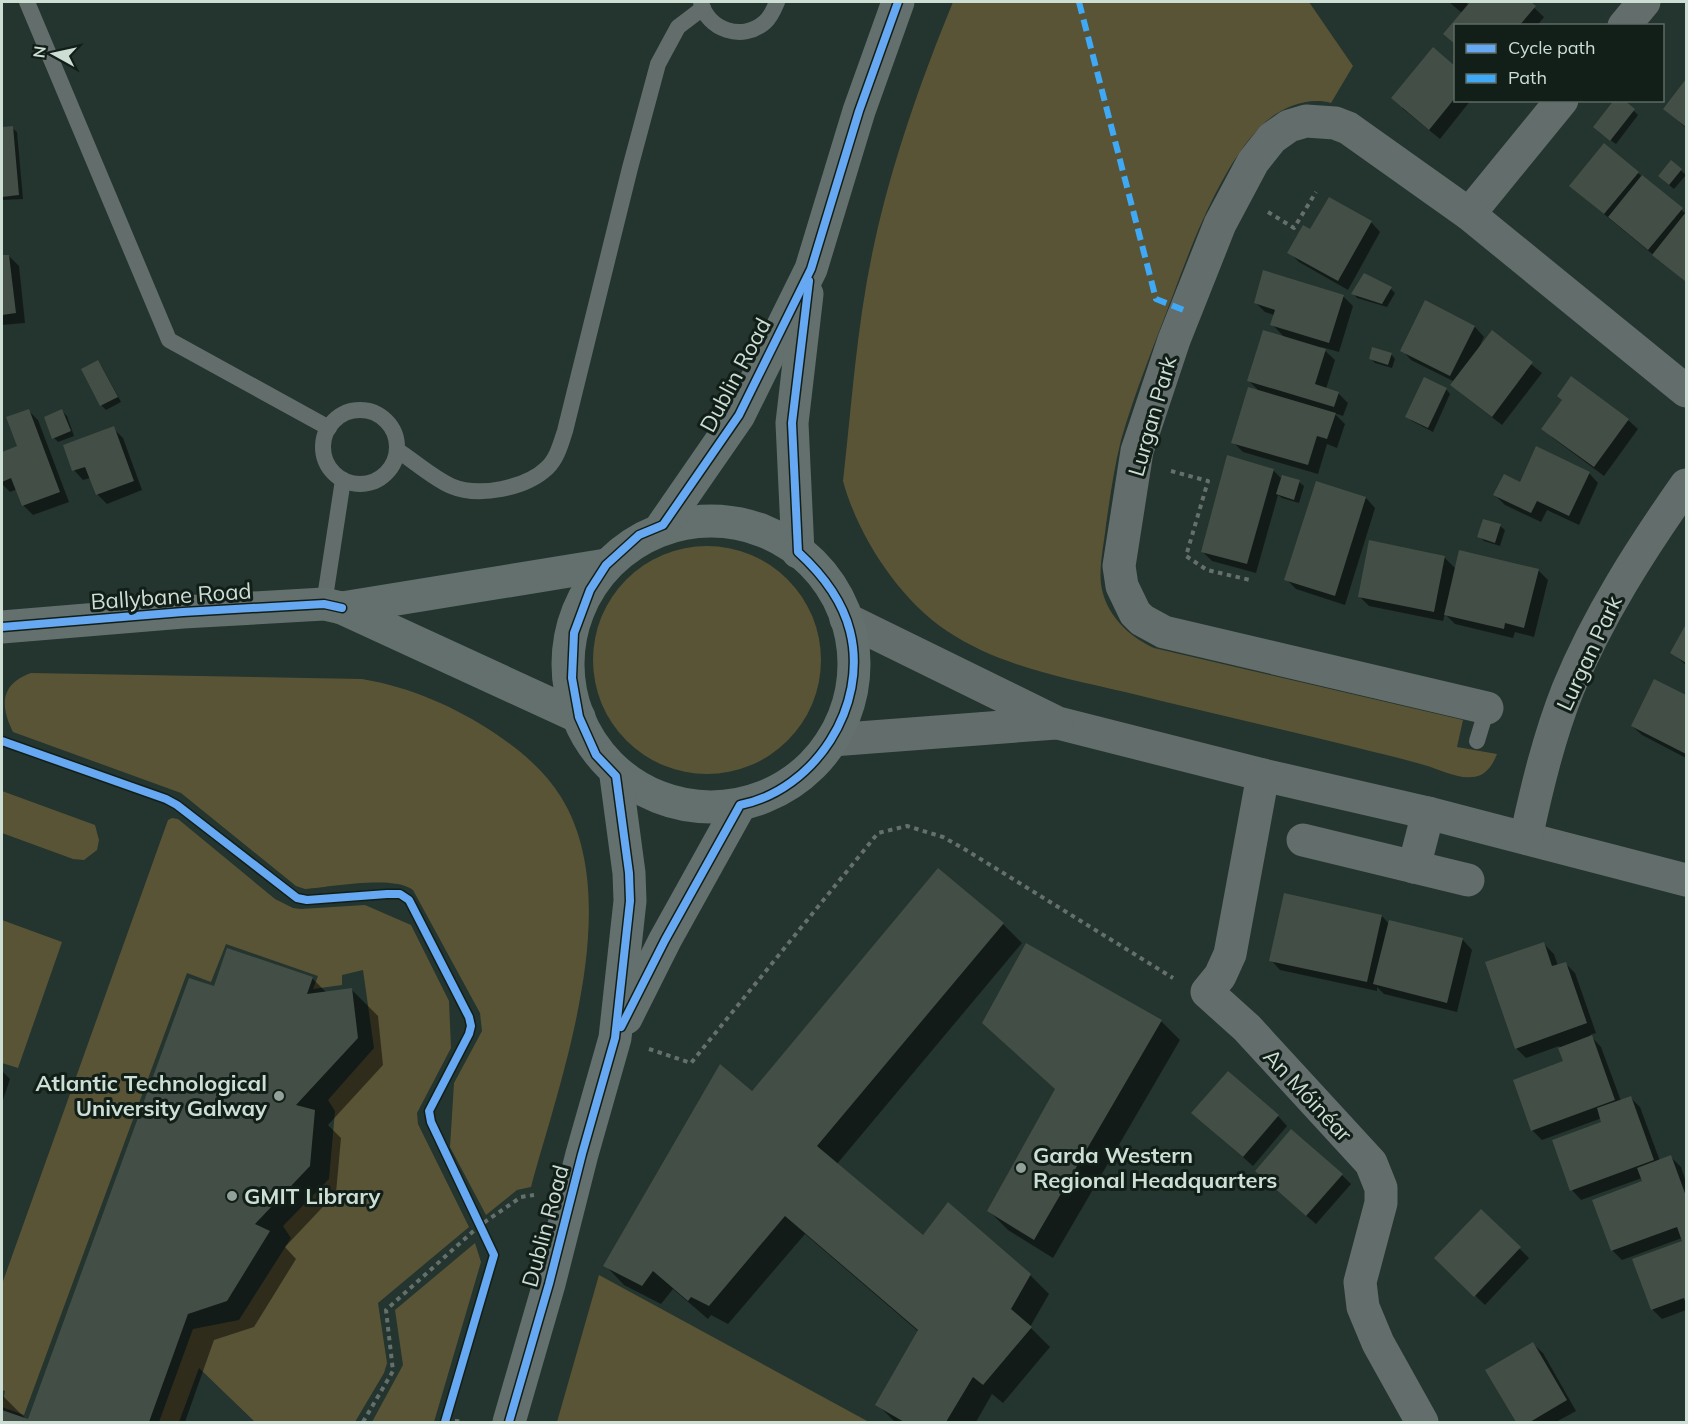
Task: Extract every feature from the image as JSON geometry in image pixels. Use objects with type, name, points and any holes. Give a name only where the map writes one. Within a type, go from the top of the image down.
[{"type":"main road","name":"Dublin Road","points":[[663,525],[739,415],[810,269],[859,111],[898,2]]},
{"type":"main road","name":"Dublin Road","points":[[798,552],[792,423],[810,269]]},
{"type":"main road","points":[[710,522],[738,525],[770,536],[798,552],[828,583],[846,619],[853,649],[854,669],[844,712],[832,740],[801,775],[774,793],[740,805],[696,805],[663,800],[642,792],[616,776],[596,755],[579,717],[572,678],[574,633],[590,590],[606,565],[630,542],[653,528],[663,525],[710,522]]},
{"type":"main road","name":"Ballybane Road","points":[[2,627],[183,612],[333,606],[606,565]]},
{"type":"main road","name":"Ballybane Road","points":[[333,606],[579,717]]},
{"type":"main road","name":"Dublin Road","points":[[509,1422],[549,1284],[615,1038],[630,901],[629,873],[616,776]]},
{"type":"main road","name":"Dublin Road","points":[[615,1038],[670,931],[740,805]]},
{"type":"street","points":[[1626,24],[1644,2]]},
{"type":"street","points":[[1468,214],[1560,102]]},
{"type":"street","name":"Lurgan Park","points":[[1487,708],[1164,632],[1142,620],[1135,613],[1122,586],[1119,566],[1137,451],[1174,340],[1220,224],[1253,162],[1281,130],[1298,123],[1317,122],[1342,125],[1405,167],[1468,214],[1686,391]]},
{"type":"street","name":"Lurgan Park","points":[[1526,838],[1549,744],[1568,690],[1589,643],[1645,545],[1686,485]]},
{"type":"street","points":[[846,619],[1058,723],[1263,776],[1428,813],[1686,880]]},
{"type":"street","points":[[832,740],[1058,723]]},
{"type":"street","points":[[1207,992],[1220,976],[1230,954],[1263,776]]},
{"type":"street","points":[[1414,867],[1428,813]]},
{"type":"street","points":[[1303,840],[1468,880]]},
{"type":"street","name":"An Móinéar","points":[[1207,992],[1247,1028],[1371,1163],[1381,1188],[1381,1203],[1360,1282],[1363,1307],[1378,1343],[1422,1422]]},
{"type":"lane","points":[[27,2],[169,340],[328,428]]},
{"type":"lane","points":[[397,450],[452,486],[472,490],[494,490],[525,484],[549,467],[560,449],[565,431],[658,64],[678,27],[702,5],[709,19],[719,27],[743,32],[755,29],[766,22],[777,2]]},
{"type":"lane","points":[[366,410],[379,415],[390,424],[396,436],[397,450],[393,464],[384,475],[371,482],[357,484],[343,480],[332,470],[324,457],[323,442],[328,428],[339,417],[352,411],[366,410]]},
{"type":"lane","points":[[333,606],[343,480]]},
{"type":"lane","points":[[1477,741],[1487,708]]},
{"type":"path","points":[[1262,208],[1294,228],[1316,192]]},
{"type":"path","points":[[1167,470],[1208,481],[1186,556],[1206,570],[1250,580]]},
{"type":"path","points":[[615,1038],[691,1063],[878,832],[908,826],[943,837],[1175,980],[1207,992]]},
{"type":"path","points":[[363,1422],[393,1371],[386,1310],[479,1226],[521,1197],[573,1189]]},
{"type":"path","points":[[474,1216],[484,1236]]},
{"type":"path","points":[[449,1408],[445,1420],[462,1422]]},
{"type":"shaded area","points":[[953,2],[1309,2],[1353,66],[1331,103],[1312,101],[1293,106],[1276,114],[1261,126],[1233,162],[1210,206],[1132,403],[1121,440],[1112,482],[1102,554],[1103,595],[1119,623],[1135,637],[1154,648],[1463,720],[1457,747],[1497,754],[1485,773],[1472,777],[1454,775],[1398,758],[1056,676],[1010,662],[967,643],[929,618],[897,584],[883,565],[859,523],[843,481],[859,333],[868,274],[889,183],[919,91]]},
{"type":"shaded area","points":[[707,546],[740,551],[761,560],[779,572],[795,588],[807,606],[816,627],[821,660],[816,693],[807,714],[795,732],[779,748],[761,760],[740,769],[707,774],[674,769],[653,760],[635,748],[619,732],[607,714],[598,693],[593,660],[598,627],[607,606],[619,588],[635,572],[653,560],[674,551]]},
{"type":"shaded area","points":[[31,673],[362,679],[398,687],[432,699],[465,715],[505,741],[540,770],[561,797],[580,839],[588,887],[588,938],[582,990],[571,1043],[531,1187],[517,1190],[486,1215],[450,1147],[454,1083],[482,1031],[480,1013],[413,890],[391,883],[346,884],[305,889],[296,886],[181,793],[13,732],[5,705],[8,690],[13,683]]},
{"type":"shaded area","points":[[2,791],[95,825],[99,840],[97,850],[84,860],[73,859],[2,833]]},
{"type":"shaded area","points":[[178,819],[275,899],[293,908],[365,905],[411,925],[449,1001],[451,1048],[417,1113],[418,1124],[469,1227],[378,1303],[387,1363],[384,1373],[355,1422],[255,1422],[199,1368],[179,1422],[159,1422],[193,1329],[239,1320],[291,1238],[283,1226],[329,1179],[335,1111],[328,1100],[374,1048],[363,970],[342,975],[342,985],[313,989],[318,976],[226,944],[211,982],[187,973],[24,1415],[2,1407],[5,1391],[2,1390],[2,1284],[168,820]]},
{"type":"shaded area","points":[[2,920],[62,942],[18,1068],[2,1063]]},
{"type":"shaded area","points":[[475,1243],[481,1262],[434,1422],[372,1422],[403,1365],[395,1310]]},
{"type":"shaded area","points":[[599,1275],[869,1422],[557,1422]]},
{"type":"building","points":[[1470,2],[1531,2],[1536,6],[1521,24],[1454,24],[1454,43],[1443,34]]},
{"type":"building","points":[[1433,47],[1454,65],[1454,99],[1429,130],[1391,98]]},
{"type":"building","points":[[1686,79],[1686,127],[1663,109]]},
{"type":"building","points":[[1612,102],[1626,102],[1635,109],[1610,141],[1593,127]]},
{"type":"building","points":[[13,126],[19,195],[2,197],[2,127]]},
{"type":"building","points":[[1604,143],[1639,172],[1604,214],[1569,186]]},
{"type":"building","points":[[1671,160],[1682,169],[1669,185],[1658,176]]},
{"type":"building","points":[[1642,175],[1683,208],[1648,250],[1608,217]]},
{"type":"building","points":[[1329,197],[1372,221],[1338,281],[1287,253],[1303,225],[1310,229]]},
{"type":"building","points":[[1686,212],[1686,282],[1652,255]]},
{"type":"building","points":[[2,255],[9,255],[16,313],[2,315]]},
{"type":"building","points":[[1263,270],[1344,295],[1329,343],[1270,325],[1275,310],[1254,303]]},
{"type":"building","points":[[1364,273],[1392,287],[1382,304],[1351,294]]},
{"type":"building","points":[[1425,300],[1475,326],[1450,376],[1400,351]]},
{"type":"building","points":[[1263,330],[1326,349],[1315,384],[1339,392],[1334,407],[1247,381]]},
{"type":"building","points":[[1492,330],[1533,362],[1492,417],[1450,385]]},
{"type":"building","points":[[1372,347],[1392,353],[1388,365],[1369,359]]},
{"type":"building","points":[[98,360],[118,397],[100,406],[81,369]]},
{"type":"building","points":[[1571,376],[1629,419],[1594,467],[1541,429],[1562,400],[1557,396]]},
{"type":"building","points":[[1424,377],[1447,388],[1428,428],[1405,417]]},
{"type":"building","points":[[1248,387],[1336,413],[1327,439],[1317,436],[1308,465],[1231,443]]},
{"type":"building","points":[[29,409],[60,492],[22,506],[11,478],[2,482],[2,452],[17,446],[6,417]]},
{"type":"building","points":[[62,409],[71,431],[52,439],[44,417]]},
{"type":"building","points":[[114,426],[134,481],[96,495],[85,467],[72,471],[63,445]]},
{"type":"building","points":[[1536,446],[1590,472],[1569,516],[1537,501],[1531,513],[1493,495],[1504,474],[1520,482]]},
{"type":"building","points":[[1227,455],[1274,469],[1247,564],[1201,552]]},
{"type":"building","points":[[1282,475],[1300,480],[1294,500],[1276,494]]},
{"type":"building","points":[[1316,481],[1366,497],[1335,596],[1284,580]]},
{"type":"building","points":[[1483,519],[1501,524],[1495,543],[1477,537]]},
{"type":"building","points":[[1369,540],[1445,556],[1434,612],[1358,597]]},
{"type":"building","points":[[1459,550],[1539,569],[1524,628],[1505,623],[1504,629],[1444,615]]},
{"type":"building","points":[[1686,624],[1686,663],[1670,653]]},
{"type":"building","points":[[1654,679],[1686,695],[1686,754],[1631,726]]},
{"type":"building","points":[[938,868],[1004,923],[817,1146],[923,1235],[948,1202],[1031,1274],[1011,1309],[1032,1327],[983,1385],[973,1377],[946,1422],[904,1422],[875,1405],[918,1330],[785,1216],[709,1306],[691,1297],[688,1301],[653,1271],[642,1286],[603,1266],[720,1064],[752,1091]]},
{"type":"building","points":[[1284,893],[1382,915],[1367,982],[1269,961]]},
{"type":"building","points":[[1389,920],[1463,938],[1447,1003],[1373,984]]},
{"type":"building","points":[[1544,942],[1552,966],[1566,962],[1587,1023],[1515,1049],[1485,962]]},
{"type":"building","points":[[1026,943],[1162,1020],[1034,1240],[987,1211],[1055,1089],[982,1023]]},
{"type":"building","points":[[227,948],[313,977],[307,994],[352,988],[358,1038],[296,1105],[315,1110],[310,1166],[255,1224],[270,1231],[227,1301],[188,1314],[149,1422],[2,1422],[2,1410],[28,1419],[189,978],[214,986]]},
{"type":"building","points":[[1592,1035],[1615,1100],[1531,1131],[1513,1080],[1563,1061],[1558,1048]]},
{"type":"building","points":[[1228,1071],[1279,1115],[1243,1157],[1191,1113]]},
{"type":"building","points":[[1631,1096],[1654,1160],[1570,1191],[1552,1140],[1601,1122],[1597,1108]]},
{"type":"building","points":[[1291,1129],[1343,1174],[1306,1216],[1255,1171]]},
{"type":"building","points":[[1671,1155],[1686,1196],[1686,1304],[1684,1298],[1651,1310],[1632,1259],[1682,1241],[1677,1227],[1611,1251],[1592,1200],[1642,1181],[1637,1168]]},
{"type":"building","points":[[1481,1209],[1521,1247],[1474,1297],[1434,1258]]},
{"type":"building","points":[[1533,1342],[1567,1400],[1530,1422],[1516,1422],[1485,1370]]},
{"type":"marked path","points":[[1079,2],[1156,299],[1186,311]]},
{"type":"cycle path","points":[[509,1422],[549,1284],[582,1154],[615,1038],[630,901],[629,873],[616,776],[596,755],[579,717],[572,678],[574,633],[590,590],[606,565],[639,535],[663,525],[739,415],[811,269],[859,111],[898,2]]},
{"type":"cycle path","points":[[621,1027],[665,940],[740,805],[767,796],[792,782],[813,763],[830,740],[843,715],[851,688],[854,659],[850,631],[842,608],[830,588],[798,552],[792,423],[809,281]]},
{"type":"cycle path","points":[[2,627],[183,612],[324,604],[342,608]]},
{"type":"cycle path","points":[[2,741],[166,799],[177,805],[297,898],[307,900],[400,894],[409,900],[469,1017],[471,1026],[469,1034],[429,1111],[431,1122],[494,1255],[445,1422]]},
{"type":"place","name":"Atlantic Technological University Galway","points":[[279,1096]]},
{"type":"place","name":"Garda Western Regional Headquarters","points":[[1021,1168]]},
{"type":"place","name":"GMIT Library","points":[[232,1196]]}]
